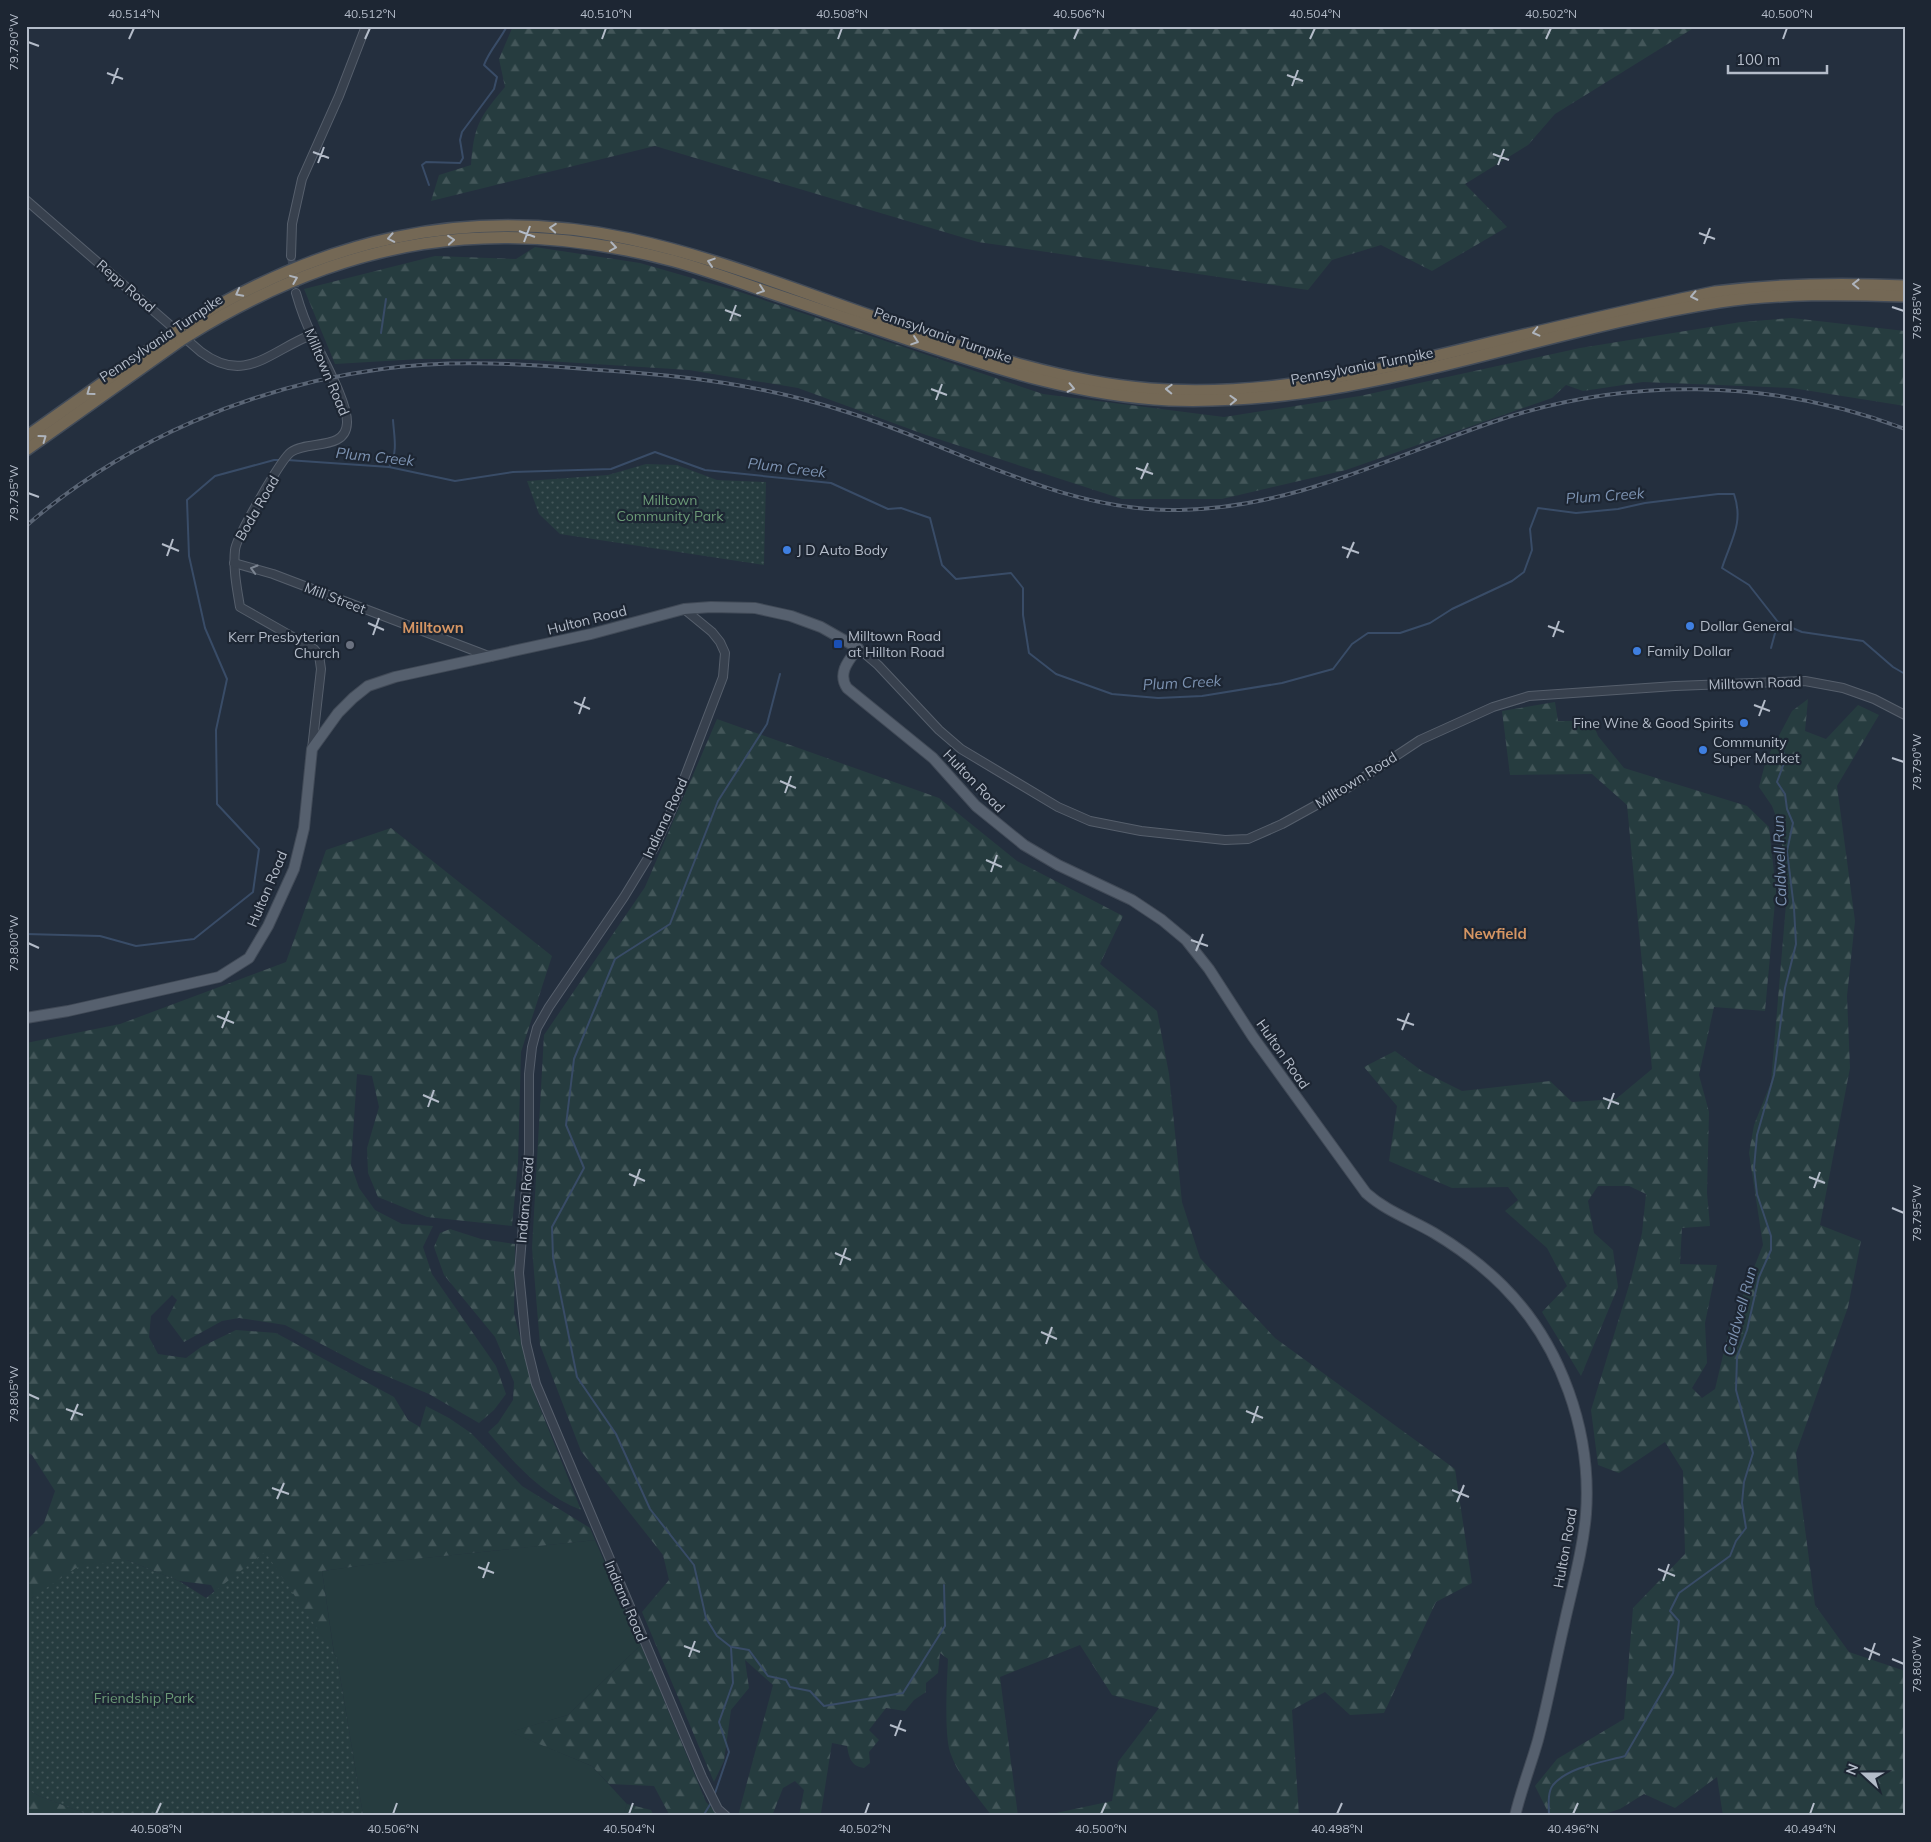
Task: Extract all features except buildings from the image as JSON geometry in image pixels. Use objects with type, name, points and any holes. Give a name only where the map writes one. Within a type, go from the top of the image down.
[{"type":"highway","name":"Pennsylvania Turnpike","points":[[26,437],[248,288],[307,262],[344,250],[408,234],[444,229],[500,226],[588,232],[657,246],[1021,366],[1096,382],[1153,389],[1242,389],[1331,379],[1715,292],[1754,287],[1818,284],[1905,286]]},
{"type":"highway","name":"Pennsylvania Turnpike","points":[[26,450],[181,334],[227,311],[308,273],[383,250],[425,243],[476,238],[553,239],[618,248],[651,255],[715,274],[1011,374],[1093,392],[1165,400],[1247,400],[1325,392],[1726,301],[1813,294],[1905,296]]},
{"type":"main road","name":"Hulton Road","points":[[26,1018],[68,1011],[219,977],[249,958],[268,926],[294,869],[304,828],[312,749],[338,713],[368,686],[394,677],[591,634],[684,609],[755,608],[791,616],[821,627],[858,648],[847,663],[843,676],[845,686],[850,692],[932,758],[976,806],[1024,845],[1058,865],[1132,900],[1162,920],[1186,940],[1209,969],[1253,1037],[1366,1193],[1378,1204],[1455,1246],[1490,1273],[1522,1310],[1552,1354],[1571,1397],[1582,1442],[1586,1478],[1586,1514],[1582,1544],[1543,1718],[1515,1816]]},
{"type":"street","points":[[291,256],[293,216],[302,179],[343,88],[366,26]]},
{"type":"street","name":"Repp Road","points":[[26,200],[201,352],[220,364],[232,367],[248,366],[311,335]]},
{"type":"street","name":"Milltown Road","points":[[279,470],[288,455],[299,448],[337,440],[343,435],[347,426],[345,410],[311,335],[296,292]]},
{"type":"street","name":"Boda Road","points":[[279,470],[240,534],[235,548],[234,563],[240,607],[314,649],[319,655],[321,669],[312,749]]},
{"type":"street","name":"Mill Street","points":[[234,563],[273,574],[491,657]]},
{"type":"street","name":"Indiana Road","points":[[684,609],[712,632],[720,642],[725,653],[723,677],[674,804],[654,848],[624,897],[548,1007],[537,1028],[529,1074],[529,1152],[520,1273],[526,1343],[536,1384],[702,1776],[718,1809],[726,1816]]},
{"type":"street","name":"Milltown Road","points":[[858,648],[878,665],[939,730],[961,749],[1058,807],[1090,821],[1141,831],[1224,840],[1248,839],[1282,824],[1349,787],[1420,740],[1485,710],[1529,696],[1675,686],[1805,681],[1843,688],[1874,699],[1905,715]]},
{"type":"green space","points":[[513,26],[1690,26],[1692,29],[1555,114],[1528,145],[1465,184],[1507,227],[1432,271],[1381,245],[1332,260],[1308,290],[978,242],[655,146],[431,201],[439,175],[471,165],[474,140],[479,123],[505,87],[499,59]]},
{"type":"green space","points":[[535,247],[640,263],[737,291],[1043,394],[1224,417],[1360,396],[1580,348],[1741,322],[1792,318],[1905,331],[1905,406],[1792,388],[1643,382],[1583,391],[1566,385],[1552,398],[1346,470],[1222,499],[1122,499],[926,435],[798,388],[689,370],[515,359],[420,359],[335,364],[304,289],[435,256],[516,259]]},
{"type":"green space","name":"Milltown Community Park","points":[[646,464],[677,465],[717,480],[766,482],[764,565],[560,534],[539,514],[527,481],[608,475]]},
{"type":"green space","points":[[1808,699],[1805,731],[1826,739],[1858,705],[1879,715],[1837,786],[1855,921],[1847,996],[1850,1068],[1820,1225],[1861,1241],[1848,1307],[1796,1453],[1815,1605],[1849,1652],[1905,1671],[1905,1816],[1723,1816],[1717,1777],[1675,1808],[1644,1794],[1620,1809],[1598,1816],[1550,1816],[1535,1786],[1557,1759],[1624,1719],[1633,1608],[1685,1554],[1683,1471],[1665,1442],[1619,1473],[1598,1465],[1591,1410],[1631,1279],[1642,1233],[1646,1194],[1629,1186],[1598,1186],[1588,1201],[1594,1233],[1613,1250],[1618,1287],[1581,1376],[1542,1312],[1567,1286],[1547,1248],[1505,1211],[1518,1200],[1508,1187],[1452,1188],[1389,1161],[1397,1106],[1364,1067],[1395,1051],[1422,1071],[1462,1091],[1550,1081],[1572,1102],[1616,1099],[1652,1069],[1627,805],[1592,774],[1510,775],[1502,711],[1555,702],[1558,721],[1592,721],[1598,736],[1624,768],[1747,806],[1769,827],[1776,891],[1765,1011],[1714,1007],[1699,1075],[1709,1112],[1707,1193],[1710,1226],[1682,1228],[1680,1264],[1717,1265],[1705,1323],[1707,1363],[1692,1388],[1702,1398],[1715,1389],[1729,1330],[1763,1245],[1749,1153],[1754,1125],[1771,1082],[1787,892],[1780,827],[1772,806],[1759,787],[1766,760],[1792,711]]},
{"type":"green space","points":[[717,719],[939,798],[1017,861],[1123,916],[1100,964],[1157,1011],[1169,1074],[1182,1202],[1200,1258],[1275,1338],[1455,1469],[1472,1583],[1436,1602],[1384,1713],[1350,1715],[1325,1692],[1292,1710],[1299,1816],[1056,1816],[1056,1813],[1112,1801],[1118,1762],[1159,1708],[1112,1695],[1080,1645],[1000,1677],[1018,1816],[992,1816],[968,1785],[953,1761],[947,1732],[948,1659],[940,1653],[938,1673],[926,1683],[926,1692],[914,1700],[905,1711],[886,1708],[869,1730],[879,1740],[869,1752],[870,1763],[864,1768],[851,1761],[847,1746],[832,1743],[821,1813],[833,1813],[833,1816],[799,1816],[804,1790],[795,1781],[783,1788],[772,1816],[738,1816],[773,1685],[745,1660],[749,1688],[731,1710],[724,1761],[714,1782],[642,1612],[669,1580],[663,1555],[581,1451],[540,1345],[532,1248],[544,1035],[645,887]]},
{"type":"green space","points":[[391,828],[552,956],[521,1052],[518,1163],[512,1226],[427,1217],[378,1197],[368,1173],[367,1148],[379,1107],[372,1076],[357,1074],[351,1165],[359,1188],[375,1210],[402,1224],[433,1226],[423,1247],[432,1274],[496,1366],[506,1394],[494,1410],[479,1423],[429,1394],[367,1368],[285,1325],[239,1318],[222,1321],[184,1342],[167,1319],[177,1300],[172,1295],[151,1316],[149,1337],[158,1354],[186,1358],[201,1347],[236,1330],[276,1333],[394,1397],[408,1420],[420,1427],[426,1406],[449,1418],[471,1433],[522,1486],[590,1528],[595,1540],[396,1561],[322,1571],[334,1654],[265,1553],[215,1592],[211,1585],[179,1581],[127,1560],[33,1597],[26,1607],[26,1541],[44,1523],[55,1491],[32,1455],[26,1452],[26,1043],[120,1024],[286,962],[326,850]]},
{"type":"green space","points":[[450,1229],[481,1239],[515,1244],[514,1314],[536,1398],[581,1510],[553,1495],[529,1477],[488,1432],[498,1423],[513,1400],[514,1382],[495,1337],[444,1275],[434,1247],[440,1233]]},
{"type":"green space","points":[[595,1540],[641,1645],[568,1715],[511,1732],[592,1766],[627,1804],[623,1816],[363,1815],[337,1658],[265,1552],[334,1653],[322,1571],[394,1561]]},
{"type":"green space","name":"Friendship Park","points":[[265,1552],[337,1658],[363,1815],[92,1816],[39,1796],[26,1788],[26,1607],[33,1597],[76,1568],[127,1560],[179,1581],[206,1598]]},
{"type":"green space","points":[[641,1645],[706,1802],[720,1816],[670,1816],[654,1786],[609,1784],[592,1766],[510,1732],[568,1715]]},
{"type":"green space","points":[[26,1788],[39,1796],[92,1816],[26,1816]]},
{"type":"green space","points":[[627,1804],[651,1810],[654,1816],[623,1816]]},
{"type":"waterway","points":[[429,185],[422,165],[426,162],[460,163],[463,158],[460,140],[462,132],[494,89],[497,77],[484,65],[507,26]]},
{"type":"waterway","points":[[381,333],[386,299]]},
{"type":"waterway","points":[[390,466],[395,449],[393,420]]},
{"type":"waterway","name":"Plum Creek","points":[[287,460],[389,467],[455,481],[513,472],[611,469],[655,452],[705,470],[831,483],[888,509],[901,508],[930,518],[942,565],[956,579],[1011,573],[1023,588],[1023,615],[1029,653],[1056,674],[1112,694],[1158,698],[1202,696],[1282,683],[1333,669],[1352,644],[1368,633],[1400,633],[1430,623],[1452,609],[1512,581],[1524,572],[1532,550],[1530,529],[1538,508],[1576,513],[1618,509],[1645,503],[1718,494],[1734,494],[1737,504],[1737,523],[1722,568],[1749,585],[1778,622],[1802,632],[1863,641],[1893,667],[1905,674]]},
{"type":"waterway","name":"Plum Creek","points":[[26,934],[100,936],[136,946],[194,939],[253,892],[259,849],[217,804],[216,730],[227,679],[205,628],[189,556],[187,500],[215,476],[274,460],[282,460]]},
{"type":"waterway","name":"Caldwell Run","points":[[1771,648],[1778,622]]},
{"type":"waterway","points":[[714,1796],[729,1752],[719,1722],[733,1683],[731,1647],[717,1636],[706,1618],[694,1565],[650,1509],[616,1434],[577,1377],[553,1257],[552,1227],[584,1168],[566,1125],[574,1059],[615,959],[670,924],[718,801],[767,724],[780,674]]},
{"type":"waterway","name":"Caldwell Run","points":[[1549,1816],[1550,1792],[1553,1785],[1559,1779],[1577,1769],[1625,1756],[1673,1673],[1679,1621],[1670,1611],[1679,1593],[1730,1556],[1736,1541],[1746,1528],[1742,1503],[1744,1482],[1753,1453],[1736,1390],[1737,1357],[1747,1330],[1759,1277],[1771,1250],[1771,1236],[1757,1194],[1754,1168],[1757,1135],[1774,1075],[1785,988],[1796,944],[1787,851],[1793,823],[1787,809],[1785,794],[1777,782],[1784,763],[1784,753]]},
{"type":"waterway","points":[[732,1647],[749,1650],[768,1676],[786,1680],[790,1687],[810,1691],[824,1706],[903,1693],[945,1626],[944,1585]]},
{"type":"waterway","points":[[703,1816],[711,1803]]},
{"type":"tunnel","points":[[291,256],[296,293]]},
{"type":"railway","points":[[26,526],[64,495],[148,443],[239,403],[334,377],[382,369],[436,364],[518,364],[632,372],[726,383],[757,389],[787,395],[850,413],[891,427],[1011,475],[1093,501],[1135,508],[1179,510],[1221,507],[1261,501],[1338,479],[1490,423],[1541,408],[1593,397],[1645,391],[1698,389],[1750,392],[1803,400],[1854,412],[1905,429]]},
{"type":"place","name":"J D Auto Body","points":[[787,550]]},
{"type":"place","name":"Dollar General","points":[[1690,626]]},
{"type":"place","name":"Milltown Road at Hillton Road","points":[[838,644]]},
{"type":"place","name":"Kerr Presbyterian Church","points":[[350,645]]},
{"type":"place","name":"Family Dollar","points":[[1637,651]]},
{"type":"place","name":"Fine Wine & Good Spirits","points":[[1744,723]]},
{"type":"place","name":"Community Super Market","points":[[1703,750]]},
{"type":"district","name":"Milltown","points":[[433,628]]},
{"type":"district","name":"Newfield","points":[[1495,934]]}]
